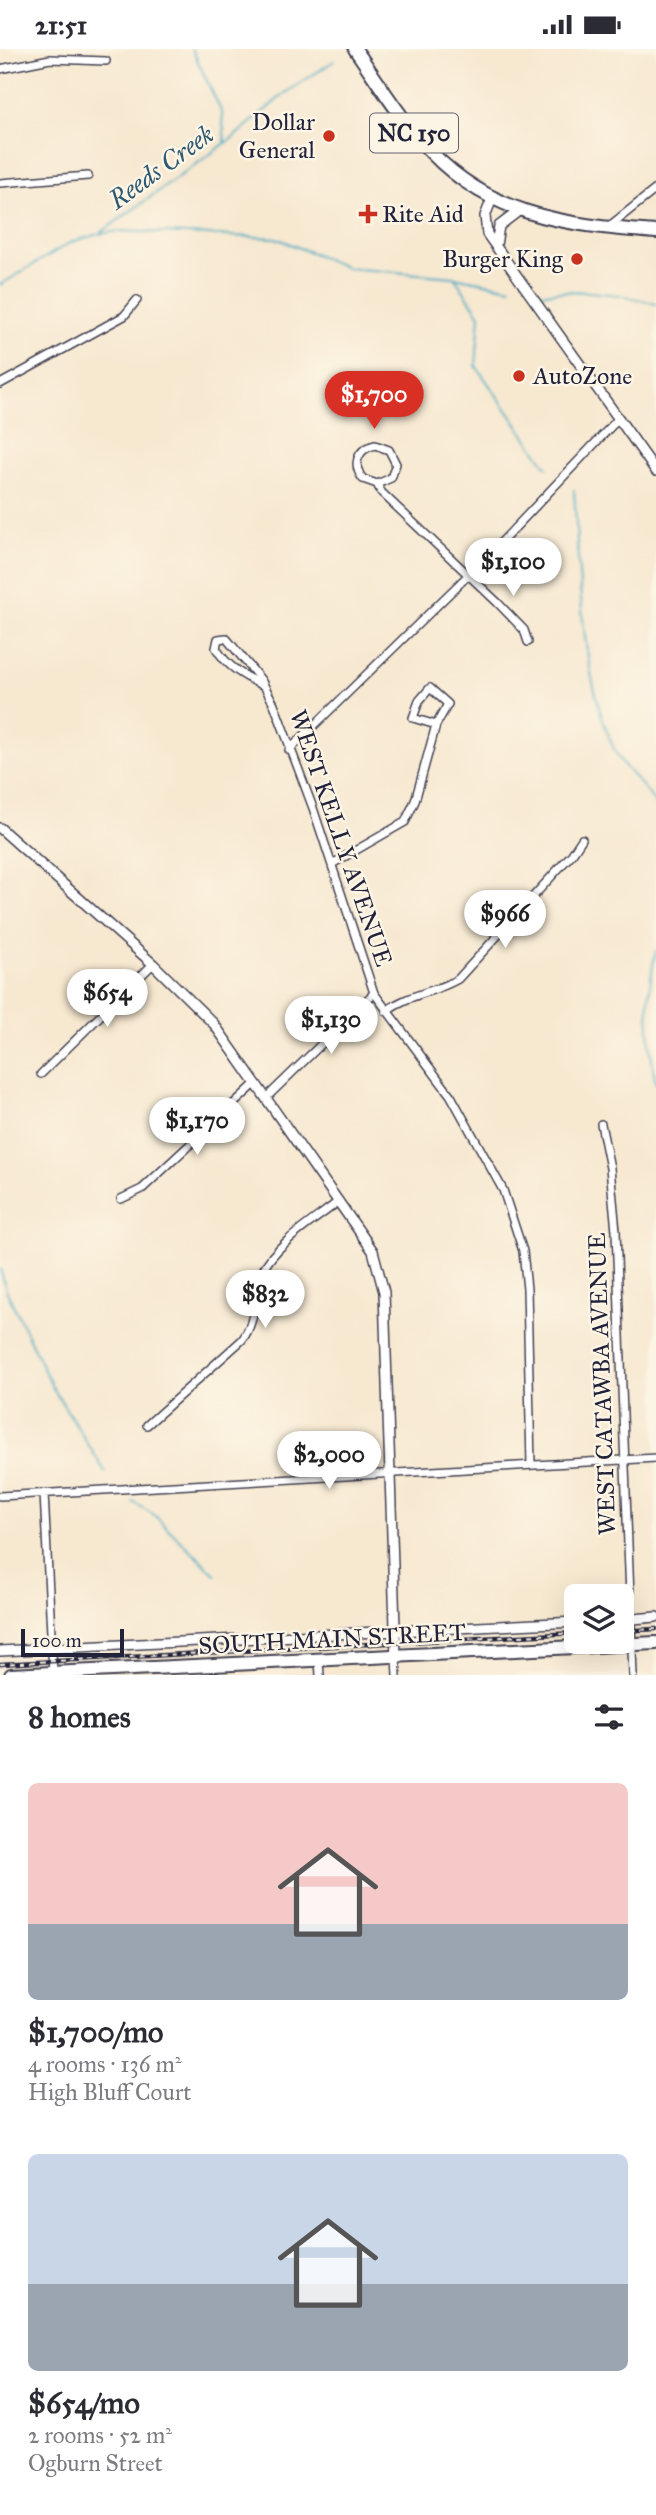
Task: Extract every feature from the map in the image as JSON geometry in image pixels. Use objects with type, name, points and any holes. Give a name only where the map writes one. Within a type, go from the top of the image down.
[{"type":"main road","name":"NC 150","points":[[355,49],[421,141],[454,173],[492,199],[551,220],[656,232]]},
{"type":"main road","name":"SOUTH MAIN STREET","points":[[634,1644],[656,1643]]},
{"type":"main road","name":"SOUTH MAIN STREET","points":[[10,1675],[564,1648]]},
{"type":"street","points":[[0,69],[36,60],[106,61]]},
{"type":"street","points":[[0,184],[88,176]]},
{"type":"street","points":[[607,228],[656,189]]},
{"type":"street","points":[[492,199],[485,216],[485,228],[496,247],[656,471]]},
{"type":"street","points":[[496,247],[499,226],[520,210]]},
{"type":"street","points":[[0,384],[124,316],[137,300]]},
{"type":"street","points":[[289,750],[468,576],[619,418]]},
{"type":"street","points":[[377,484],[391,478],[396,464],[389,450],[375,445],[361,451],[356,465],[363,479],[377,484],[381,492],[524,630],[528,642]]},
{"type":"street","name":"WEST KELLY AVENUE","points":[[264,686],[233,668],[219,653],[216,641],[221,637],[233,644],[264,686],[332,864],[374,993],[451,1095],[503,1190],[519,1238],[527,1289],[531,1465]]},
{"type":"street","points":[[332,864],[405,822],[415,801],[436,725],[448,704],[430,688],[419,701],[413,718],[436,725]]},
{"type":"street","points":[[0,828],[153,964],[214,1024],[373,1251],[384,1292],[397,1675]]},
{"type":"street","points":[[386,1011],[414,995],[444,987],[458,979],[572,854],[582,839]]},
{"type":"street","points":[[41,1075],[153,964]]},
{"type":"street","points":[[266,1098],[374,993]]},
{"type":"street","points":[[121,1199],[142,1189],[256,1083]]},
{"type":"street","name":"WEST CATAWBA AVENUE","points":[[601,1124],[614,1207],[625,1460],[626,1584]]},
{"type":"street","points":[[147,1425],[242,1340],[252,1324],[256,1292],[268,1263],[339,1201]]},
{"type":"street","points":[[0,1496],[656,1458]]},
{"type":"street","points":[[44,1493],[52,1673]]},
{"type":"street","points":[[634,1618],[656,1617]]},
{"type":"street","points":[[0,1651],[564,1623]]},
{"type":"street","name":"WEST CATAWBA AVENUE","points":[[632,1654],[633,1675]]},
{"type":"street","points":[[319,1661],[320,1675]]},
{"type":"waterway","points":[[192,49],[222,113],[225,142]]},
{"type":"waterway","name":"Reeds Creek","points":[[0,285],[71,242],[99,234],[234,137],[284,94],[334,61]]},
{"type":"waterway","points":[[99,234],[120,231],[276,238],[347,268],[454,277],[511,288]]},
{"type":"waterway","points":[[455,278],[480,315],[476,366],[547,467]]},
{"type":"waterway","points":[[542,293],[600,293],[656,304]]},
{"type":"waterway","points":[[574,490],[583,623],[594,688],[603,720],[619,759],[648,792],[656,807]]},
{"type":"waterway","points":[[656,951],[648,1017],[656,1084]]},
{"type":"waterway","points":[[0,1269],[7,1292],[51,1385],[106,1473]]},
{"type":"waterway","points":[[133,1502],[153,1514],[216,1575]]},
{"type":"railway","points":[[634,1630],[656,1629]]},
{"type":"railway","points":[[0,1664],[564,1634]]},
{"type":"place","name":"Dollar General","points":[[329,136]]},
{"type":"place","name":"Rite Aid","points":[[368,214]]},
{"type":"place","name":"Burger King","points":[[577,259]]},
{"type":"place","name":"AutoZone","points":[[519,376]]}]
